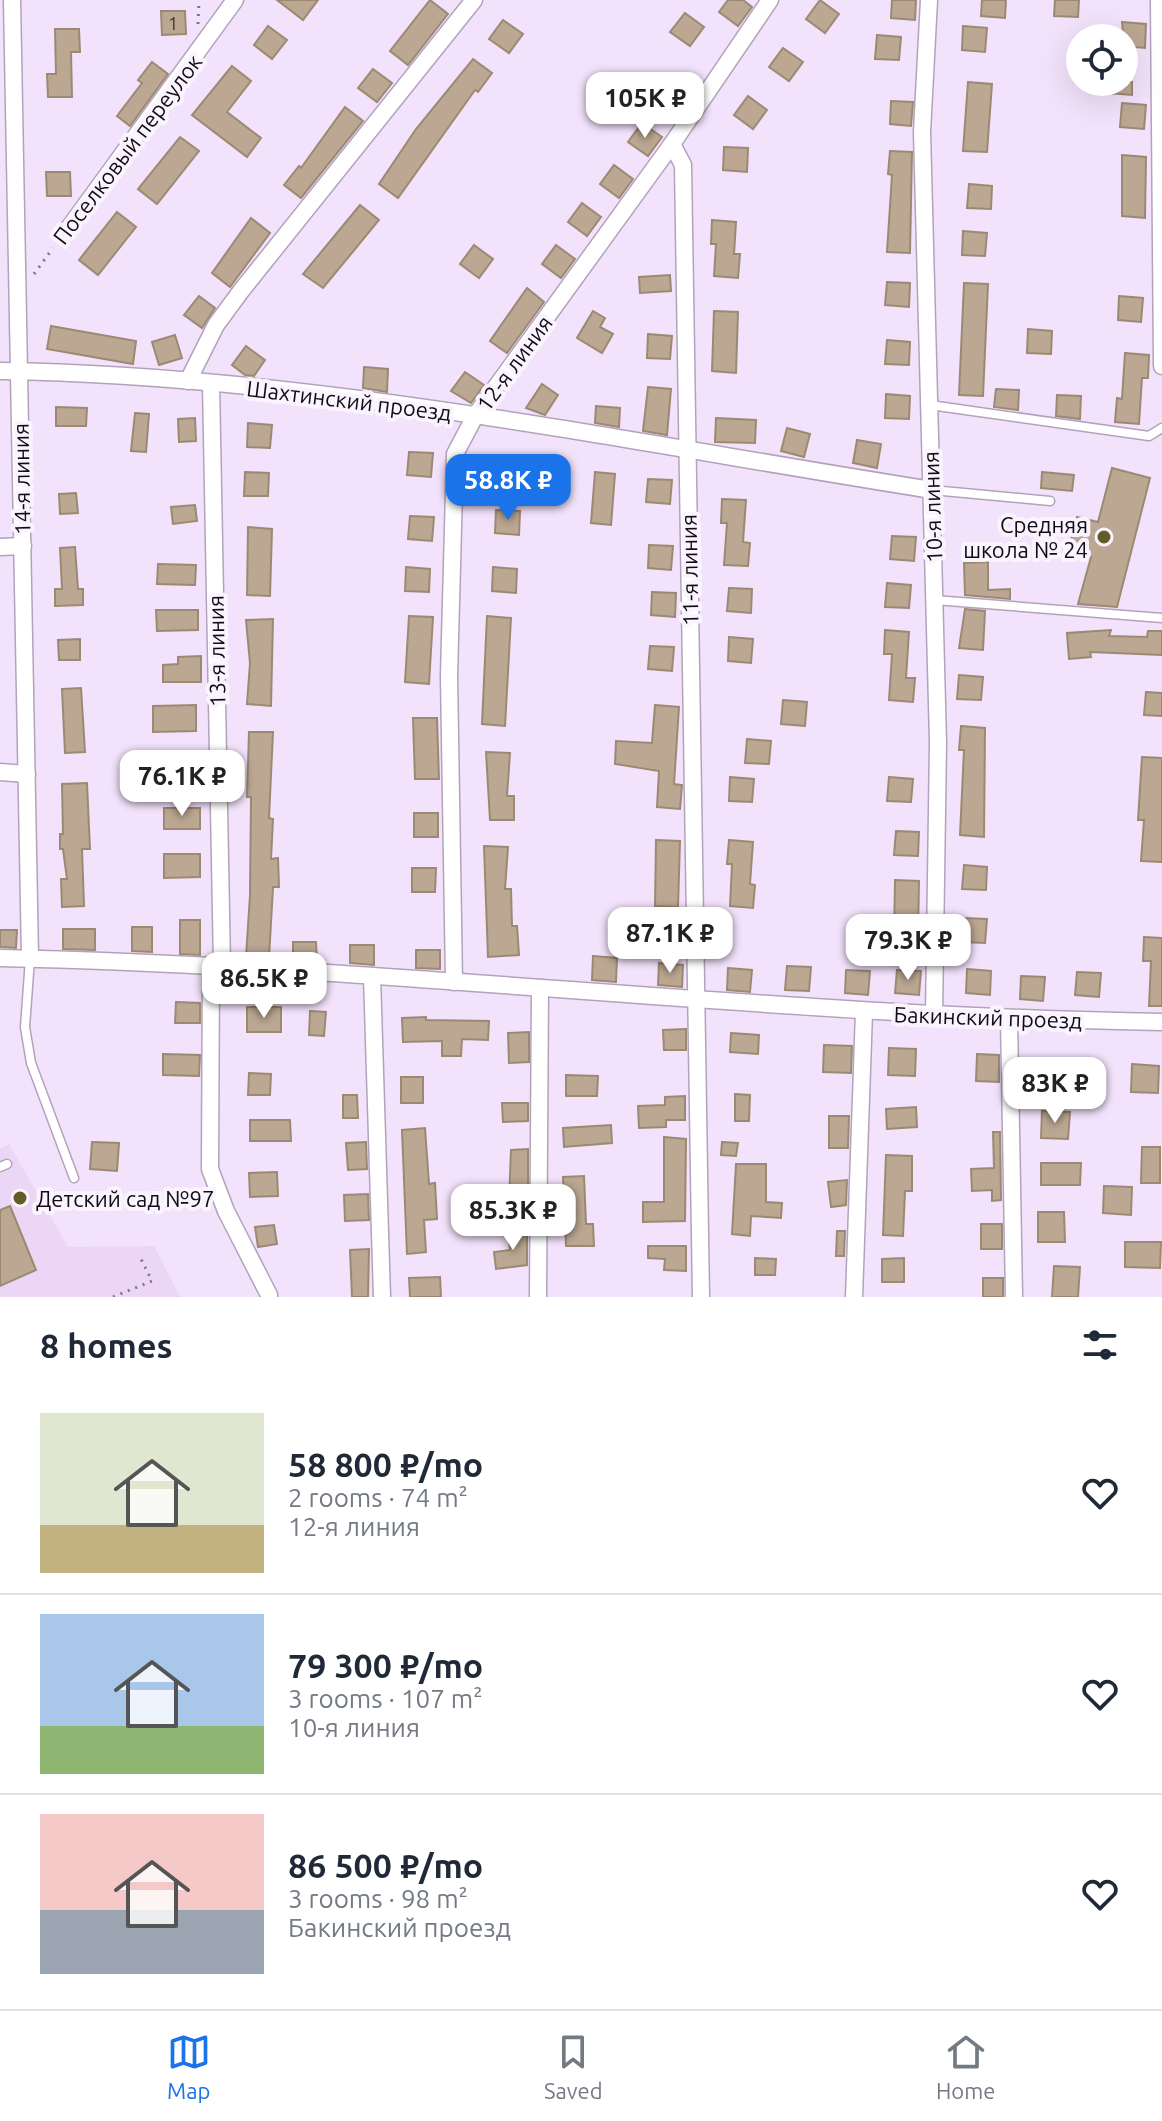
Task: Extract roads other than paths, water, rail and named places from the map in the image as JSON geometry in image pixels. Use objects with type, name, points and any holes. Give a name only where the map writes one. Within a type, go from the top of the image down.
[{"type":"street","name":"14-я линия","points":[[12,0],[30,958]]},
{"type":"street","name":"Поселковый переулок","points":[[63,236],[235,0]]},
{"type":"street","points":[[188,381],[216,325],[241,291],[474,0]]},
{"type":"street","name":"12-я линия","points":[[454,982],[449,676],[455,454],[475,416],[672,144],[770,0]]},
{"type":"street","name":"10-я линия","points":[[929,0],[922,132],[935,600],[934,1015]]},
{"type":"street","points":[[1159,0],[1162,366]]},
{"type":"street","name":"11-я линия","points":[[672,144],[683,165],[701,1297]]},
{"type":"street","name":"Шахтинский проезд","points":[[0,371],[211,383],[475,416],[932,490]]},
{"type":"street","name":"13-я линия","points":[[211,383],[217,966],[210,1169],[226,1211],[269,1295]]},
{"type":"street","points":[[0,547],[23,546]]},
{"type":"street","points":[[0,772],[27,774]]},
{"type":"street","name":"Бакинский проезд","points":[[0,958],[217,966],[864,1012],[1162,1022]]},
{"type":"street","points":[[372,976],[382,1297]]},
{"type":"street","points":[[538,1297],[540,988]]},
{"type":"street","points":[[854,1297],[864,1012]]},
{"type":"street","points":[[1009,1019],[1014,1297]]},
{"type":"lane","points":[[929,405],[1149,436],[1162,428]]},
{"type":"lane","points":[[932,490],[1050,501]]},
{"type":"lane","points":[[935,600],[1162,618]]},
{"type":"lane","points":[[30,958],[25,1027],[31,1063],[74,1178]]},
{"type":"place","name":"Средняя школа № 24","points":[[1104,537]]},
{"type":"place","name":"Детский сад №97","points":[[20,1198]]}]
